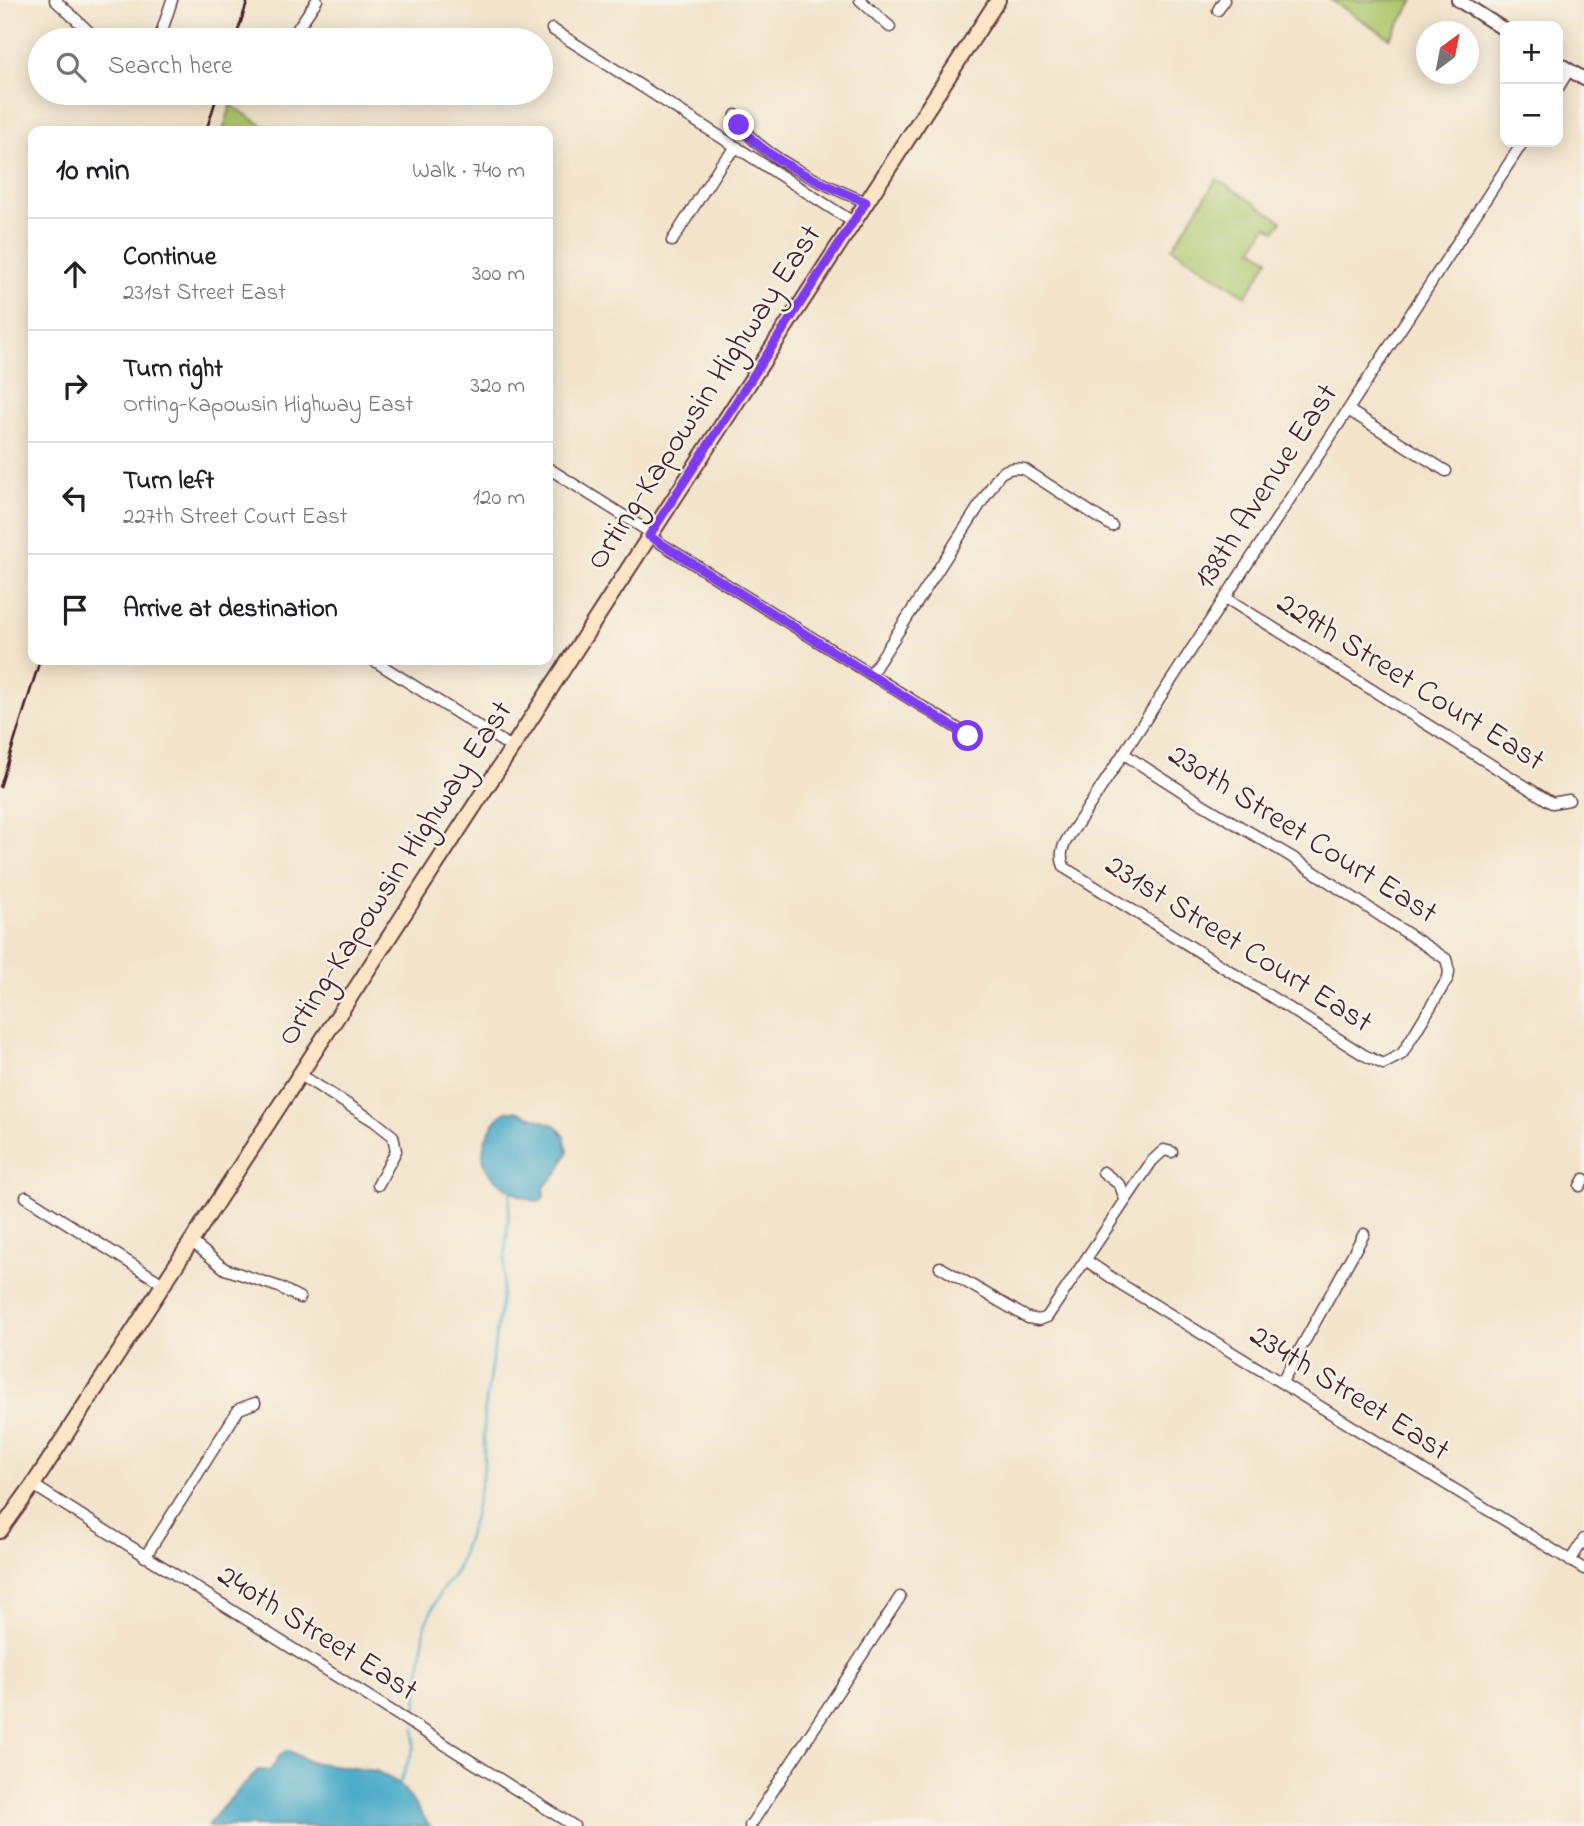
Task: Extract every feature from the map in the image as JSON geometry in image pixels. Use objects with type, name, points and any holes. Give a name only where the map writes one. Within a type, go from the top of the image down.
[{"type":"main road","name":"Orting-Kapowsin Highway East","points":[[0,1531],[33,1485],[993,2]]},
{"type":"street","points":[[55,0],[85,28]]},
{"type":"street","points":[[163,28],[172,0]]},
{"type":"street","points":[[298,28],[317,0]]},
{"type":"street","points":[[860,0],[890,27]]},
{"type":"street","points":[[1218,10],[1224,0]]},
{"type":"street","points":[[1465,2],[1500,26]]},
{"type":"street","points":[[553,30],[853,222]]},
{"type":"street","points":[[1563,66],[1584,79]]},
{"type":"street","points":[[736,115],[744,132],[770,152],[818,182],[866,202]]},
{"type":"street","points":[[672,242],[715,174],[737,146]]},
{"type":"street","name":"138th Avenue East","points":[[1062,862],[1062,849],[1066,842],[1520,147]]},
{"type":"street","points":[[1348,410],[1446,471]]},
{"type":"street","points":[[871,674],[999,475],[1008,469],[1024,469],[1112,526]]},
{"type":"street","points":[[553,471],[968,736]]},
{"type":"street","name":"229th Street Court East","points":[[1226,598],[1552,803],[1569,800]]},
{"type":"street","points":[[381,665],[511,747]]},
{"type":"street","name":"230th Street Court East","points":[[1124,754],[1343,890],[1437,951],[1449,964],[1448,978],[1402,1054],[1390,1062]]},
{"type":"street","name":"231st Street Court East","points":[[1062,862],[1065,868],[1364,1055],[1384,1064],[1390,1062]]},
{"type":"street","points":[[299,1074],[393,1136],[396,1151],[377,1185]]},
{"type":"street","points":[[940,1266],[1028,1318],[1043,1319],[1051,1314],[1152,1161],[1164,1150],[1172,1152]]},
{"type":"street","points":[[1103,1172],[1120,1185],[1125,1199]]},
{"type":"street","points":[[26,1197],[163,1284]]},
{"type":"street","points":[[1282,1382],[1364,1234]]},
{"type":"street","points":[[191,1241],[225,1269],[279,1287],[300,1298]]},
{"type":"street","name":"234th Street East","points":[[1087,1261],[1584,1569]]},
{"type":"street","points":[[145,1557],[239,1409],[255,1403]]},
{"type":"street","name":"240th Street East","points":[[33,1485],[574,1826]]},
{"type":"street","points":[[1570,1561],[1584,1539]]},
{"type":"street","points":[[750,1826],[900,1597]]},
{"type":"green space","points":[[1331,0],[1414,0],[1390,38]]},
{"type":"green space","points":[[231,105],[263,126],[225,126]]},
{"type":"green space","points":[[1217,179],[1282,221],[1275,231],[1267,226],[1253,248],[1269,259],[1246,296],[1172,248]]},
{"type":"water","points":[[506,1111],[516,1111],[557,1126],[564,1136],[568,1152],[558,1172],[544,1187],[545,1195],[541,1201],[527,1199],[515,1193],[495,1179],[487,1169],[484,1145],[490,1129]]},
{"type":"water","points":[[289,1751],[310,1762],[376,1771],[400,1784],[430,1826],[208,1826],[258,1770],[270,1771],[281,1754]]},
{"type":"waterway","points":[[415,1722],[425,1625],[440,1593],[457,1570],[473,1520],[484,1469],[484,1414],[502,1295],[511,1187]]},
{"type":"waterway","points":[[399,1785],[414,1747],[415,1728]]},
{"type":"railway","points":[[239,28],[248,0]]},
{"type":"railway","points":[[208,126],[214,105]]},
{"type":"railway","points":[[0,787],[38,665]]},
{"type":"route","points":[[739,125],[753,140],[818,182],[866,202],[649,536],[968,736]]}]
